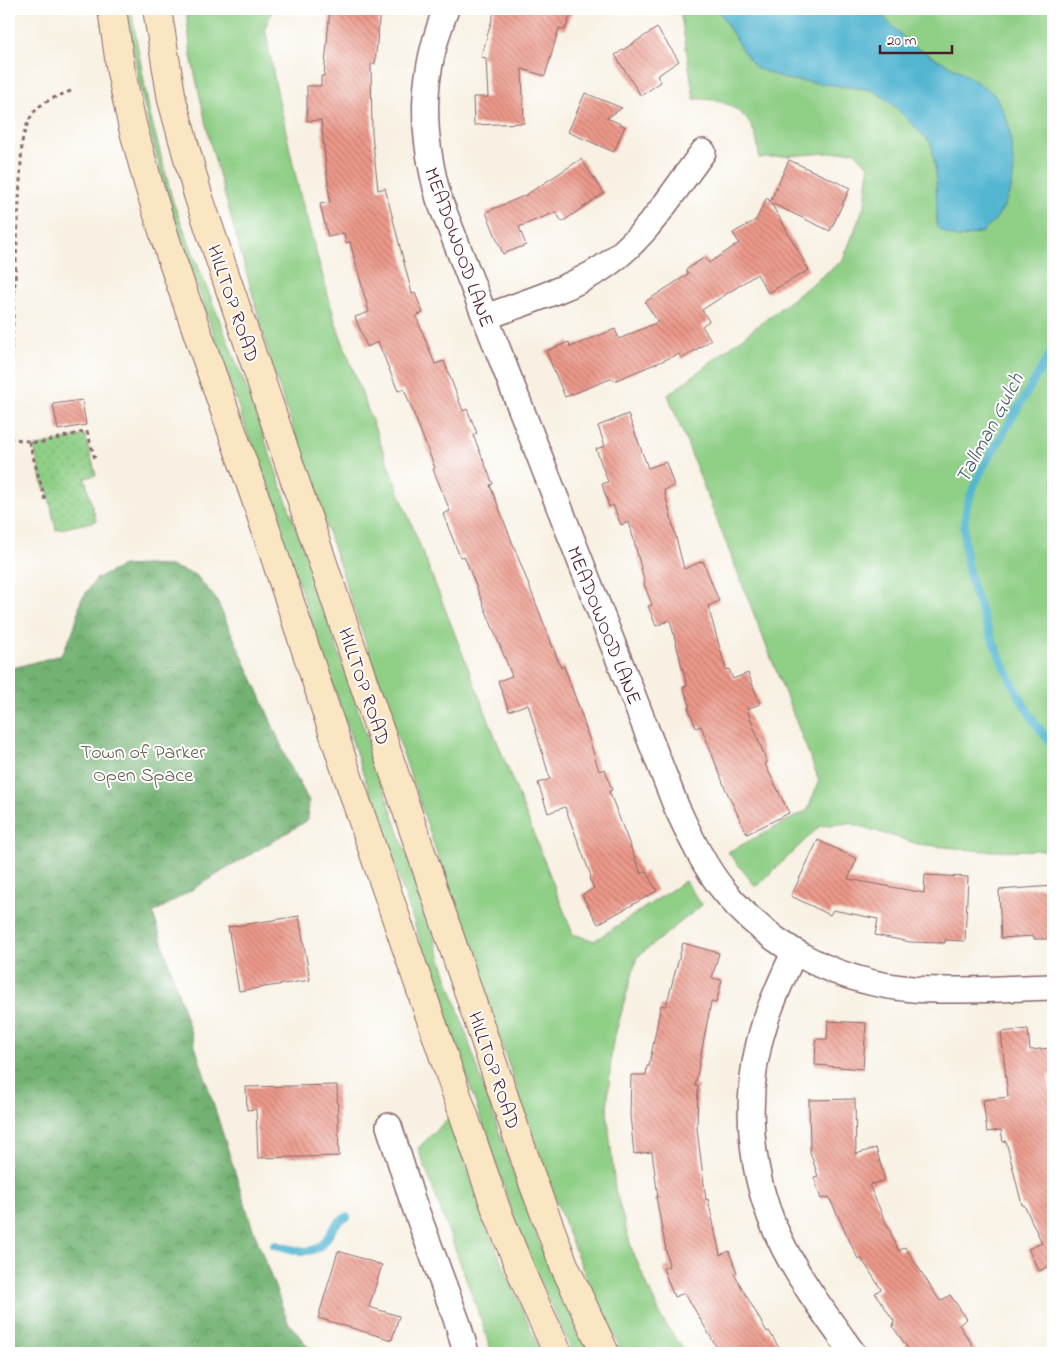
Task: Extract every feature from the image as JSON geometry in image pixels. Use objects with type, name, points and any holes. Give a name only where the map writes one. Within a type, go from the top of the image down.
[{"type":"main road","points":[[112,9],[124,88],[132,124],[172,260],[256,500],[357,804],[496,1209],[527,1286],[558,1353]]},
{"type":"main road","name":"HILLTOP ROAD","points":[[157,9],[172,100],[218,260],[534,1185],[564,1265],[605,1353]]},
{"type":"street","name":"MEADOWOOD LANE","points":[[446,9],[434,43],[426,90],[425,121],[428,157],[438,199],[486,317],[570,538],[689,836],[699,855],[724,891],[756,924],[794,952],[830,969],[852,977],[891,986],[950,990],[1053,987]]},
{"type":"street","points":[[486,317],[574,282],[600,269],[633,242],[648,225],[703,152]]},
{"type":"street","points":[[794,952],[766,1021],[755,1068],[752,1086],[751,1118],[757,1170],[771,1221],[784,1248],[809,1290],[853,1353]]},
{"type":"street","points":[[389,1126],[412,1199],[458,1324],[466,1353]]},
{"type":"path","points":[[9,398],[22,142],[29,117],[36,109],[54,97],[71,91]]},
{"type":"path","points":[[9,438],[39,443],[87,431],[95,459]]},
{"type":"path","points":[[29,442],[46,503]]},
{"type":"green space","points":[[127,9],[131,9],[149,110],[173,202],[249,395],[311,570],[504,1147],[549,1269],[590,1353],[573,1353],[536,1273],[517,1226],[172,212],[145,111]]},
{"type":"green space","points":[[186,9],[273,9],[265,28],[275,82],[299,191],[336,324],[391,472],[573,934],[594,941],[685,881],[702,905],[637,957],[612,1046],[607,1110],[615,1189],[632,1250],[662,1319],[686,1353],[623,1353],[599,1307],[571,1241],[532,1134],[274,372],[210,142],[191,56]]},
{"type":"green space","points":[[680,9],[1053,9],[1053,850],[982,851],[918,844],[850,823],[820,826],[756,887],[728,852],[808,810],[819,780],[668,395],[843,260],[865,204],[869,167],[854,151],[759,158],[758,144],[754,132],[741,113],[720,102],[708,99],[694,99]]},
{"type":"green space","points":[[85,435],[96,475],[85,478],[96,521],[56,530],[47,488],[44,488],[34,447]]},
{"type":"green space","name":"Town of Parker Open Space","points":[[123,566],[170,566],[196,575],[216,599],[288,762],[309,801],[308,820],[153,913],[252,1226],[288,1322],[313,1353],[9,1353],[9,669],[61,655],[74,629],[81,600],[96,579]]},
{"type":"green space","points":[[450,1117],[487,1227],[541,1353],[491,1353],[483,1325],[418,1148]]},
{"type":"water","points":[[718,9],[876,9],[911,45],[962,72],[994,94],[1009,126],[1014,170],[1011,189],[1003,208],[995,220],[983,232],[959,238],[947,234],[937,227],[936,173],[931,143],[890,102],[873,90],[785,79],[756,68],[742,50]]},
{"type":"building","points":[[330,9],[380,9],[375,64],[371,64],[372,134],[378,190],[385,188],[412,294],[415,293],[423,313],[416,316],[435,364],[444,361],[463,411],[467,409],[477,433],[473,435],[493,484],[490,485],[561,668],[564,666],[599,771],[605,769],[612,790],[609,791],[641,874],[646,871],[657,891],[598,924],[582,895],[594,888],[565,807],[548,813],[538,783],[550,779],[528,704],[509,711],[498,681],[512,676],[464,556],[460,557],[443,514],[450,511],[404,389],[398,391],[378,342],[367,347],[355,317],[369,312],[350,242],[346,243],[344,233],[328,237],[320,204],[330,202],[321,120],[307,121],[307,86],[321,86],[321,76],[324,76]]},
{"type":"building","points":[[495,9],[573,9],[565,30],[559,28],[545,76],[522,69],[524,123],[474,125],[473,97],[488,97],[486,58],[481,57]]},
{"type":"building","points":[[657,28],[679,61],[657,76],[661,82],[641,96],[615,55]]},
{"type":"building","points":[[585,93],[622,108],[607,118],[625,126],[614,152],[568,132]]},
{"type":"building","points":[[581,159],[604,193],[562,222],[556,212],[519,227],[526,245],[503,254],[486,212],[526,195]]},
{"type":"building","points":[[789,160],[850,188],[830,231],[771,203],[809,270],[768,293],[757,274],[702,310],[709,321],[702,326],[711,340],[682,359],[679,354],[614,381],[613,378],[565,397],[546,351],[569,342],[570,347],[615,329],[619,339],[658,322],[645,302],[688,274],[686,270],[705,257],[709,263],[739,243],[733,233],[756,220],[767,197],[770,202]]},
{"type":"building","points":[[82,400],[86,425],[58,430],[53,404]]},
{"type":"building","points":[[628,414],[648,468],[666,462],[674,486],[664,490],[684,569],[703,561],[719,601],[708,606],[726,670],[729,669],[733,679],[748,673],[760,704],[747,709],[767,763],[765,764],[789,813],[747,834],[725,788],[701,726],[696,728],[688,707],[690,706],[683,687],[687,686],[670,620],[656,626],[648,606],[652,605],[644,584],[629,522],[621,525],[613,505],[609,507],[602,484],[608,482],[596,449],[605,446],[598,426]]},
{"type":"building","points":[[818,840],[857,859],[848,879],[924,893],[925,875],[968,877],[965,941],[945,940],[945,943],[910,942],[875,935],[878,919],[833,910],[830,915],[791,896]]},
{"type":"building","points":[[1053,886],[1053,939],[1034,939],[1034,936],[1001,938],[999,890]]},
{"type":"building","points":[[299,916],[310,980],[239,991],[228,927]]},
{"type":"building","points":[[683,943],[719,953],[712,978],[722,980],[716,1003],[711,1002],[695,1086],[698,1086],[697,1129],[706,1200],[708,1199],[720,1255],[729,1251],[737,1273],[734,1274],[767,1332],[769,1331],[782,1353],[720,1353],[685,1293],[674,1297],[663,1268],[669,1266],[656,1197],[658,1197],[652,1152],[634,1154],[630,1115],[631,1075],[646,1075],[661,1005],[666,1006]]},
{"type":"building","points":[[828,1021],[866,1023],[863,1069],[815,1065],[816,1039],[827,1039]]},
{"type":"building","points":[[1028,1029],[1030,1050],[1050,1048],[1053,1075],[1048,1075],[1053,1118],[1053,1264],[1039,1271],[1028,1249],[1042,1243],[1024,1205],[1022,1205],[1006,1141],[1003,1142],[1001,1130],[987,1132],[983,1100],[1008,1097],[1001,1032]]},
{"type":"building","points":[[337,1085],[339,1156],[258,1158],[256,1109],[247,1110],[246,1087]]},
{"type":"building","points":[[855,1099],[856,1154],[876,1148],[885,1180],[869,1185],[899,1251],[905,1247],[940,1301],[950,1295],[967,1319],[959,1325],[978,1353],[911,1353],[893,1327],[894,1321],[875,1293],[881,1289],[861,1258],[858,1259],[829,1197],[821,1199],[814,1177],[818,1176],[810,1152],[809,1100]]},
{"type":"building","points":[[338,1251],[382,1265],[369,1307],[399,1316],[392,1340],[318,1318]]},
{"type":"waterway","name":"Tallman Gulch","points":[[1053,349],[991,453],[975,484],[967,506],[964,533],[967,565],[971,580],[993,641],[1026,709],[1053,746]]},
{"type":"waterway","points":[[274,1245],[297,1251],[313,1250],[324,1242],[341,1220],[347,1217]]}]
